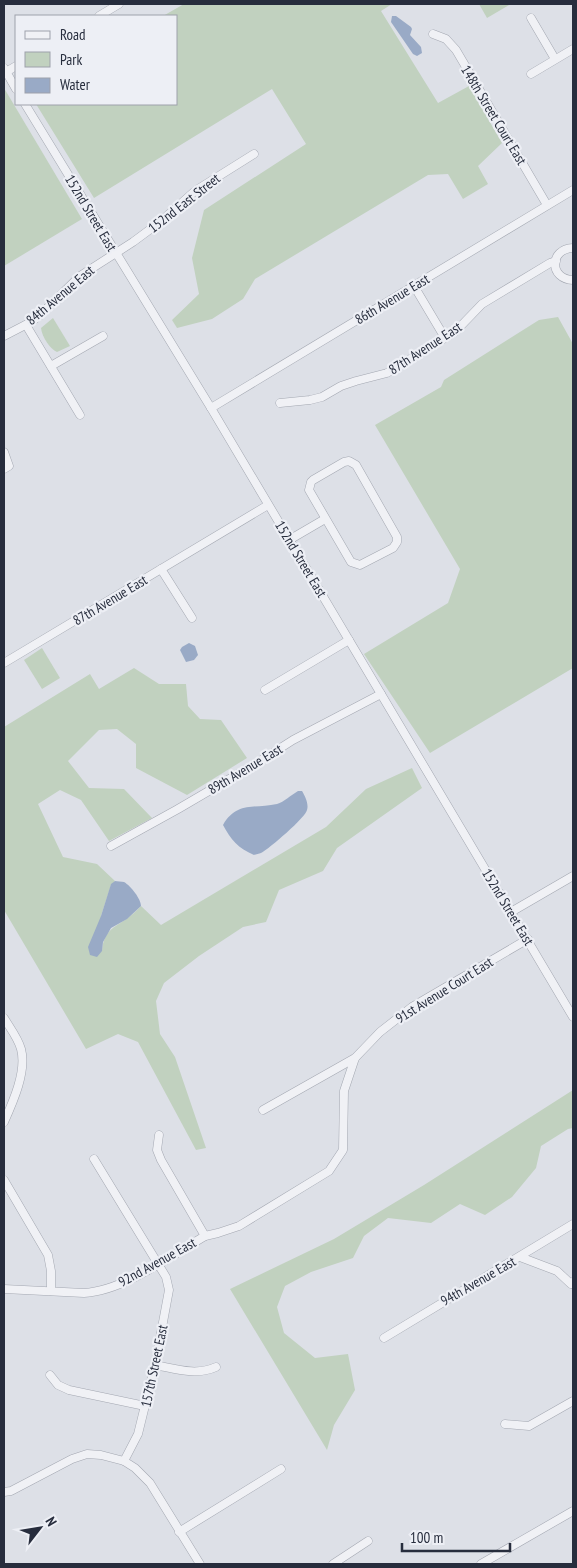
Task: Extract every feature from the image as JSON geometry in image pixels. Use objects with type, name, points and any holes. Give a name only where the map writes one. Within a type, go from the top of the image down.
[{"type":"street","points":[[100,15],[119,4]]},
{"type":"street","points":[[531,18],[555,60]]},
{"type":"street","name":"148th Street Court East","points":[[433,34],[446,39],[456,50],[547,206]]},
{"type":"street","points":[[531,74],[573,49]]},
{"type":"street","points":[[5,70],[15,87]]},
{"type":"street","name":"152nd Street East","points":[[26,105],[211,408],[572,1014]]},
{"type":"street","name":"152nd East Street","points":[[116,254],[160,222],[195,191],[254,154]]},
{"type":"street","name":"86th Avenue East","points":[[211,408],[573,190]]},
{"type":"street","name":"87th Avenue East","points":[[280,404],[322,397],[356,380],[387,373],[445,338],[464,324],[482,304],[556,261],[559,253],[563,250],[573,248]]},
{"type":"street","name":"84th Avenue East","points":[[4,336],[26,324],[47,309],[80,276],[116,254]]},
{"type":"street","points":[[556,261],[558,273],[567,280],[573,280]]},
{"type":"street","points":[[414,286],[445,338]]},
{"type":"street","points":[[26,324],[80,415]]},
{"type":"street","points":[[51,366],[103,336]]},
{"type":"street","points":[[4,452],[6,467]]},
{"type":"street","points":[[344,462],[352,462],[356,465],[396,534],[397,542],[394,548],[363,565],[357,565],[351,562],[325,519],[310,493],[309,487],[311,482],[344,462]]},
{"type":"street","name":"87th Avenue East","points":[[4,663],[268,505]]},
{"type":"street","points":[[289,540],[325,519]]},
{"type":"street","points":[[161,569],[192,618]]},
{"type":"street","points":[[265,690],[349,640]]},
{"type":"street","name":"89th Avenue East","points":[[111,846],[178,809],[293,740],[381,694]]},
{"type":"street","points":[[511,912],[573,876]]},
{"type":"street","name":"91st Avenue Court East","points":[[262,1110],[355,1058],[380,1032],[412,1007],[528,939]]},
{"type":"street","points":[[4,1018],[18,1042],[23,1060],[21,1076],[4,1122]]},
{"type":"street","name":"92nd Avenue East","points":[[4,1289],[84,1293],[107,1290],[132,1279],[205,1236],[239,1226],[329,1171],[343,1150],[344,1091],[355,1058]]},
{"type":"street","points":[[159,1135],[157,1150],[160,1160],[205,1236]]},
{"type":"street","name":"157th Street East","points":[[94,1159],[166,1277],[169,1290],[155,1365],[138,1434],[124,1461]]},
{"type":"street","points":[[4,1180],[48,1255],[51,1270],[51,1291]]},
{"type":"street","name":"94th Avenue East","points":[[384,1338],[573,1224]]},
{"type":"street","points":[[520,1257],[557,1272],[570,1284],[573,1282]]},
{"type":"street","points":[[155,1365],[191,1372],[201,1372],[216,1367]]},
{"type":"street","points":[[50,1375],[58,1385],[69,1390],[145,1406]]},
{"type":"street","points":[[506,1424],[529,1426],[573,1401]]},
{"type":"street","points":[[4,1492],[11,1491],[72,1459],[88,1454],[124,1461],[135,1468],[150,1483],[200,1564]]},
{"type":"street","points":[[179,1532],[281,1469]]},
{"type":"street","points":[[481,1564],[573,1511]]},
{"type":"street","points":[[337,1563],[368,1541]]},
{"type":"green space","points":[[184,4],[392,4],[381,11],[438,103],[469,86],[502,143],[478,166],[488,184],[463,199],[448,174],[428,175],[255,279],[243,299],[212,319],[177,328],[172,320],[199,294],[192,258],[204,210],[306,144],[272,89],[94,198],[37,105],[178,105],[178,15],[165,15]]},
{"type":"green space","points":[[479,4],[511,4],[487,18]]},
{"type":"green space","points":[[4,88],[82,219],[4,266]]},
{"type":"green space","points":[[558,317],[573,344],[573,668],[430,753],[364,654],[448,603],[460,569],[375,425],[441,387],[444,380],[539,320]]},
{"type":"green space","points":[[53,318],[70,346],[57,352],[47,342],[41,328]]},
{"type":"green space","points":[[42,648],[60,678],[42,689],[24,660]]},
{"type":"green space","points":[[134,668],[159,684],[186,684],[188,706],[200,719],[221,720],[247,758],[187,795],[136,768],[136,744],[117,729],[99,730],[68,761],[89,788],[124,789],[152,818],[109,841],[81,800],[60,790],[38,804],[63,857],[97,864],[115,881],[111,885],[101,916],[102,951],[106,935],[141,906],[161,925],[326,827],[366,789],[412,768],[422,788],[337,848],[323,871],[279,890],[266,922],[243,927],[199,956],[164,983],[156,1001],[160,1034],[175,1057],[206,1148],[196,1150],[138,1042],[118,1034],[86,1049],[4,910],[4,727],[90,674],[99,689]]},
{"type":"green space","points":[[573,1090],[573,1128],[568,1129],[541,1146],[536,1168],[512,1197],[485,1215],[460,1204],[431,1223],[388,1218],[364,1236],[353,1258],[311,1272],[285,1286],[277,1307],[284,1333],[315,1358],[348,1354],[355,1390],[334,1425],[327,1450],[230,1289],[334,1239],[424,1185]]},
{"type":"water","points":[[392,16],[396,16],[411,27],[410,35],[421,47],[422,53],[417,56],[413,54],[391,22]]},
{"type":"water","points":[[189,643],[195,646],[198,655],[194,660],[186,662],[180,650]]},
{"type":"water","points":[[298,791],[302,791],[306,800],[307,810],[305,814],[287,833],[261,853],[254,855],[239,846],[223,825],[228,817],[240,809],[277,804]]},
{"type":"water","points":[[115,881],[124,882],[130,886],[141,906],[127,919],[111,928],[103,942],[102,951],[97,957],[90,955],[88,947],[101,916],[111,884]]}]
